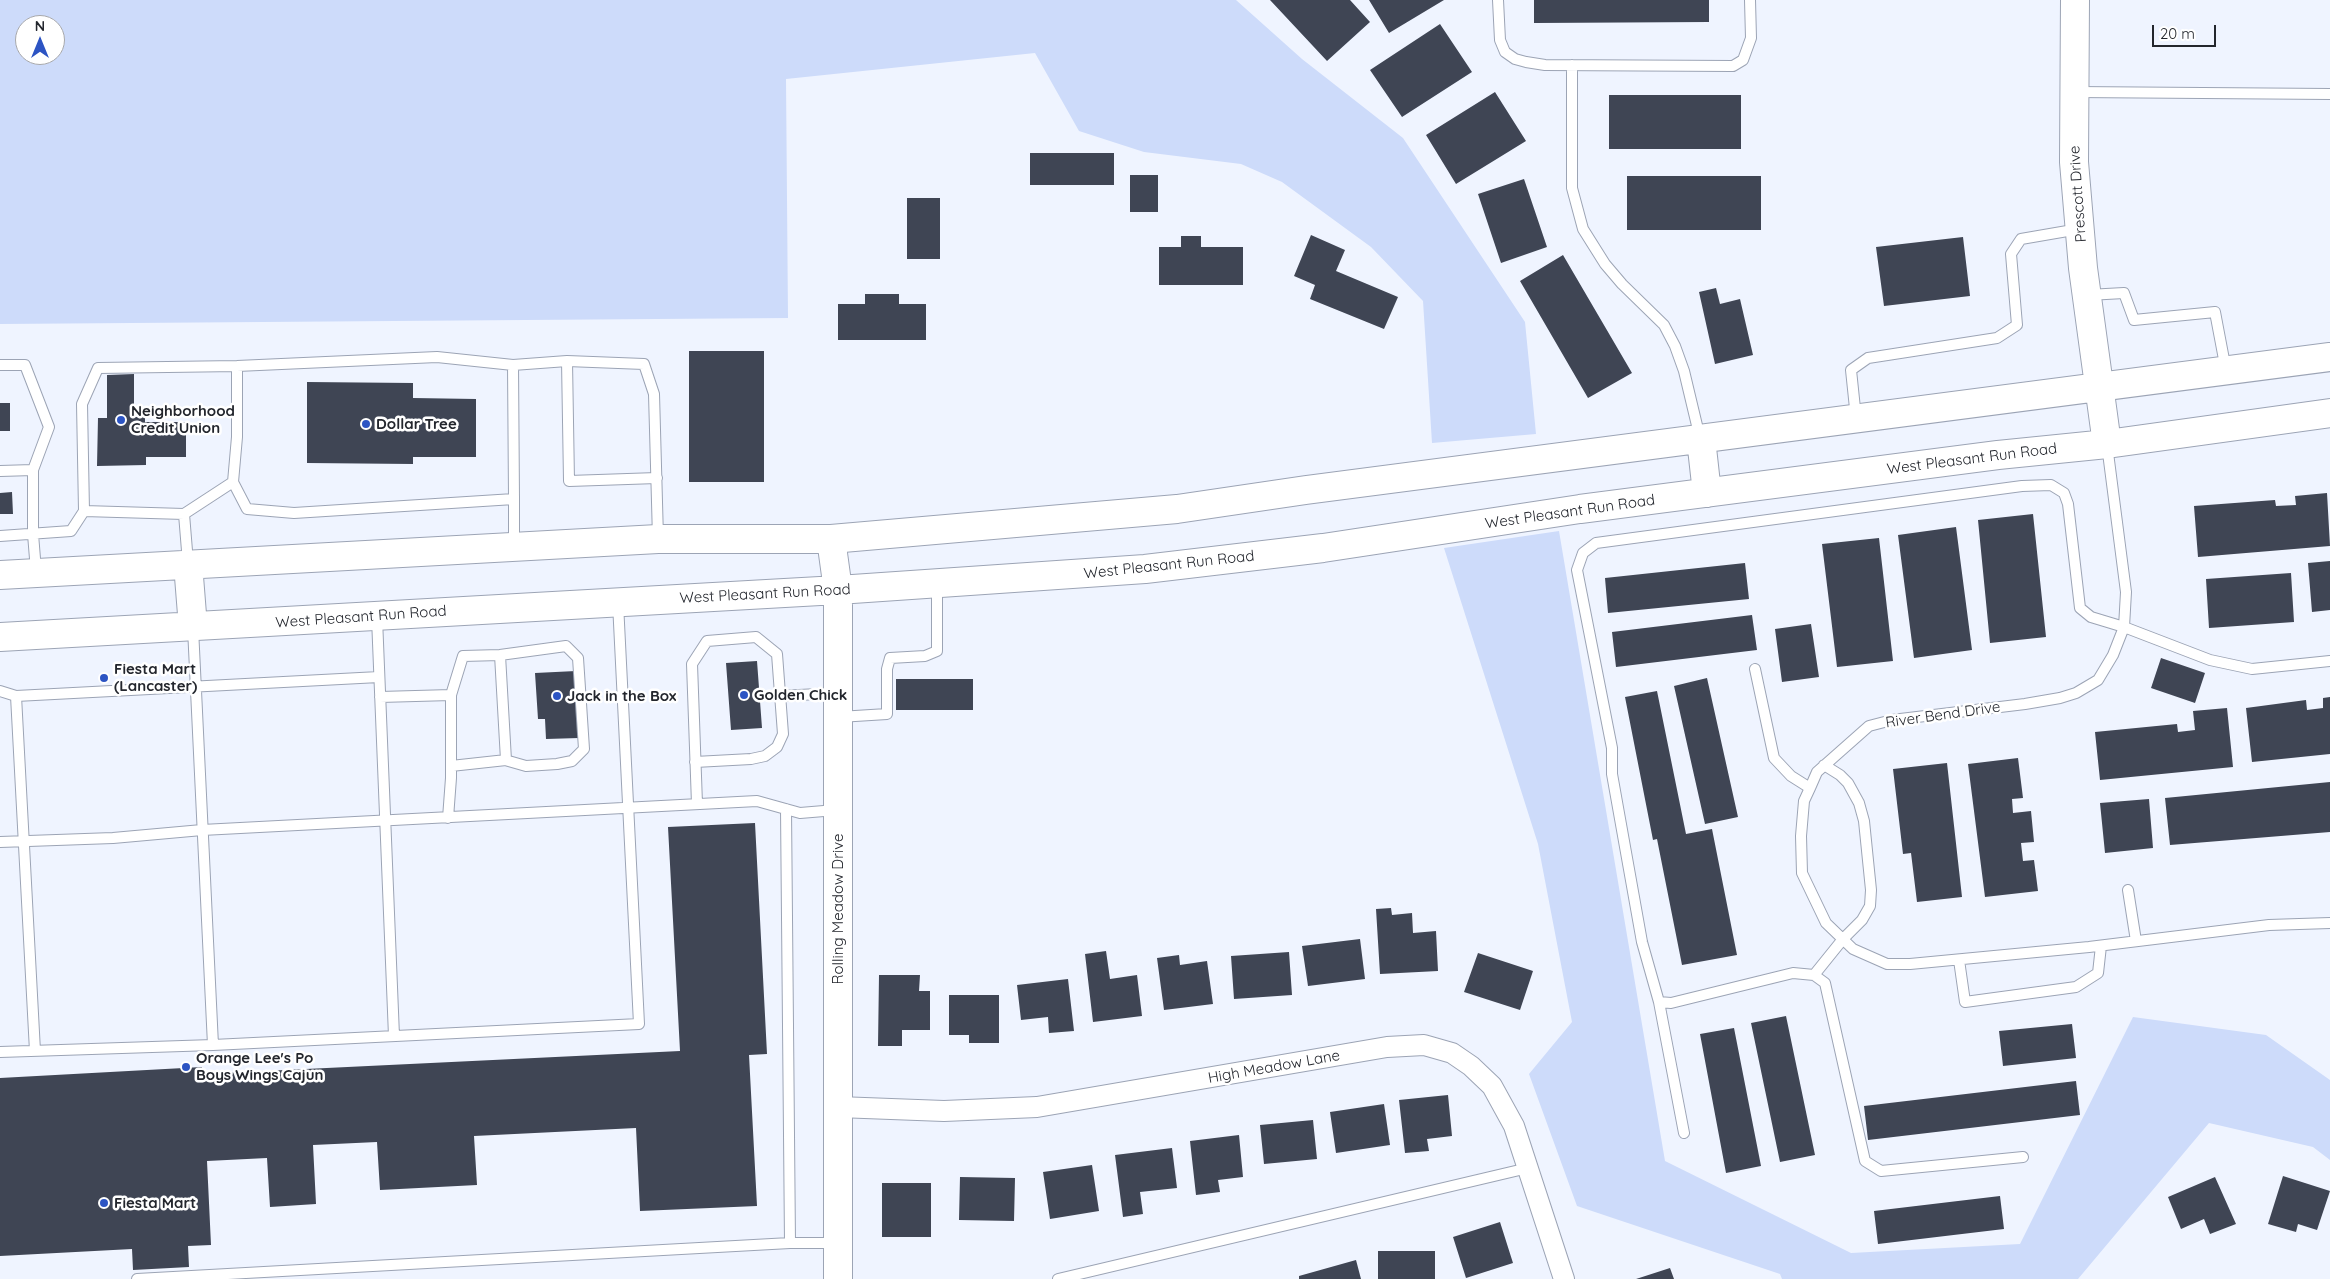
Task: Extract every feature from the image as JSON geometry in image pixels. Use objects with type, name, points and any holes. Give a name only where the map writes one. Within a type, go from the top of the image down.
[{"type":"main road","name":"Prescott Drive","points":[[2075,0],[2074,162],[2087,295],[2107,444]]},
{"type":"main road","points":[[0,575],[514,545],[658,539],[830,539],[1177,510],[1297,491],[2330,357]]},
{"type":"main road","name":"West Pleasant Run Road","points":[[0,637],[193,628],[618,601],[838,590],[1155,568],[1323,548],[1580,510],[1998,454],[2107,444],[2330,413]]},
{"type":"main road","points":[[1700,439],[1707,493]]},
{"type":"main road","name":"Rolling Meadow Drive","points":[[830,539],[838,590],[838,1279]]},
{"type":"main road","points":[[188,564],[193,628]]},
{"type":"street","name":"High Meadow Lane","points":[[838,1107],[944,1112],[1037,1107],[1387,1047],[1424,1044],[1452,1053],[1471,1066],[1492,1086],[1514,1126],[1564,1279]]},
{"type":"lane","points":[[1498,0],[1500,40],[1505,52],[1514,59],[1526,62],[1572,65],[1733,66],[1743,60],[1751,38],[1750,0]]},
{"type":"lane","points":[[1572,65],[1572,188],[1583,229],[1616,278],[1664,324],[1675,346],[1684,371],[1700,439]]},
{"type":"lane","points":[[2074,92],[2330,94]]},
{"type":"lane","points":[[1856,419],[1851,370],[1868,358],[1997,338],[2017,325],[2011,254],[2021,239],[2080,229]]},
{"type":"lane","points":[[2087,295],[2124,293],[2134,320],[2216,312],[2226,370]]},
{"type":"lane","points":[[0,536],[70,531],[84,510],[82,404],[98,368],[237,366],[437,357],[513,365],[567,361],[644,364],[654,394],[658,539]]},
{"type":"lane","points":[[567,361],[569,481],[657,478]]},
{"type":"lane","points":[[0,365],[25,365],[49,427],[33,470],[33,534],[36,573]]},
{"type":"lane","points":[[513,365],[514,545]]},
{"type":"lane","points":[[237,366],[237,437],[233,482],[247,510],[294,513],[514,499]]},
{"type":"lane","name":"River Bend Drive","points":[[2107,444],[2126,592],[2124,627],[2113,655],[2098,680],[2076,693],[2025,704],[1892,720],[1869,726],[1817,772],[1804,801],[1802,873],[1826,923],[1853,949],[1887,964],[1959,960],[2101,946],[2269,926],[2330,923]]},
{"type":"lane","points":[[0,471],[33,470]]},
{"type":"lane","points":[[84,510],[184,514],[233,482]]},
{"type":"lane","points":[[1684,1133],[1659,1002],[1642,942],[1612,774],[1612,748],[1577,570],[1583,553],[1596,543],[2022,486],[2051,485],[2064,492],[2068,504],[2080,608],[2091,616],[2210,660],[2252,669],[2330,661]]},
{"type":"lane","points":[[184,514],[188,564]]},
{"type":"lane","points":[[780,696],[887,714],[887,669],[890,658],[925,656],[937,651],[937,584]]},
{"type":"lane","points":[[0,1052],[213,1045],[639,1024],[618,601]]},
{"type":"lane","points":[[376,616],[394,1036]]},
{"type":"lane","points":[[193,628],[213,1045]]},
{"type":"lane","points":[[696,762],[765,756],[777,747],[782,734],[777,654],[756,637],[707,641],[692,664],[697,804]]},
{"type":"lane","points":[[448,818],[451,766],[451,695],[463,656],[500,655],[566,646],[578,658],[584,749],[572,761],[526,766],[505,760],[451,766]]},
{"type":"lane","points":[[500,655],[505,760]]},
{"type":"lane","points":[[1755,669],[1774,758],[1791,776],[1810,788]]},
{"type":"lane","points":[[0,691],[16,696],[195,685],[379,678]]},
{"type":"lane","points":[[380,697],[451,695]]},
{"type":"lane","points":[[16,696],[35,1051]]},
{"type":"lane","points":[[1814,975],[1843,939],[1862,920],[1870,906],[1871,890],[1864,821],[1859,802],[1848,783],[1840,775],[1824,765]]},
{"type":"lane","points":[[0,842],[114,838],[202,830],[757,801],[800,813],[838,810]]},
{"type":"lane","points":[[786,809],[790,1243]]},
{"type":"lane","points":[[2128,890],[2136,941]]},
{"type":"lane","points":[[1959,960],[1965,1002],[2076,987],[2098,973],[2101,946]]},
{"type":"lane","points":[[1659,1002],[1671,1003],[1793,973],[1814,975],[1826,983],[1865,1161],[1881,1171],[2022,1156]]},
{"type":"lane","points":[[1058,1279],[1528,1168]]},
{"type":"lane","points":[[137,1279],[790,1243],[838,1243]]},
{"type":"shaded area","points":[[0,0],[1236,0],[1302,59],[1403,138],[1525,322],[1536,434],[1432,443],[1423,301],[1371,247],[1282,182],[1241,164],[1144,152],[1079,131],[1035,53],[786,79],[788,318],[0,324]]},
{"type":"shaded area","points":[[1559,531],[1665,1161],[1851,1253],[2020,1244],[2133,1017],[2266,1035],[2330,1080],[2330,1160],[2313,1147],[2209,1123],[2078,1279],[1782,1279],[1780,1274],[1577,1206],[1529,1074],[1572,1022],[1538,844],[1444,548]]},
{"type":"building","points":[[1270,0],[1350,0],[1370,22],[1327,61]]},
{"type":"building","points":[[1369,0],[1444,0],[1389,33]]},
{"type":"building","points":[[1534,0],[1709,0],[1709,22],[1534,23]]},
{"type":"building","points":[[1440,24],[1472,72],[1402,117],[1370,70]]},
{"type":"building","points":[[1495,92],[1526,141],[1456,184],[1426,135]]},
{"type":"building","points":[[1609,95],[1741,95],[1741,149],[1609,149]]},
{"type":"building","points":[[1030,153],[1114,153],[1114,185],[1030,185]]},
{"type":"building","points":[[1130,175],[1158,175],[1158,212],[1130,212]]},
{"type":"building","points":[[1627,176],[1761,176],[1761,230],[1627,230]]},
{"type":"building","points":[[1524,179],[1547,247],[1501,263],[1478,194]]},
{"type":"building","points":[[907,198],[940,198],[940,259],[907,259]]},
{"type":"building","points":[[1311,235],[1345,250],[1336,271],[1398,297],[1384,329],[1310,299],[1315,285],[1294,276]]},
{"type":"building","points":[[1181,236],[1201,236],[1201,247],[1243,247],[1243,285],[1159,285],[1159,247],[1181,247]]},
{"type":"building","points":[[1963,237],[1970,296],[1884,306],[1876,247]]},
{"type":"building","points":[[1563,255],[1632,373],[1588,398],[1520,281]]},
{"type":"building","points":[[1716,288],[1720,304],[1740,299],[1753,355],[1715,364],[1699,292]]},
{"type":"building","points":[[865,294],[899,294],[899,304],[926,304],[926,340],[838,340],[838,304],[865,304]]},
{"type":"building","points":[[689,351],[764,351],[764,482],[689,482]]},
{"type":"building","name":"Neighborhood Credit Union","points":[[134,374],[134,417],[145,417],[145,422],[186,422],[186,457],[146,457],[146,465],[97,466],[98,418],[107,418],[107,375]]},
{"type":"building","points":[[307,382],[413,383],[413,398],[476,399],[476,457],[413,457],[413,464],[307,463]]},
{"type":"building","points":[[0,403],[10,403],[10,431],[0,431]]},
{"type":"building","points":[[12,492],[13,514],[0,514],[0,493]]},
{"type":"building","points":[[2327,493],[2330,546],[2198,557],[2194,506],[2275,500],[2276,506],[2296,505],[2295,496]]},
{"type":"building","points":[[2033,514],[2046,637],[1990,643],[1978,520]]},
{"type":"building","points":[[1956,527],[1972,650],[1914,658],[1898,535]]},
{"type":"building","points":[[1879,538],[1893,661],[1837,667],[1822,544]]},
{"type":"building","points":[[2330,561],[2330,610],[2312,612],[2308,563]]},
{"type":"building","points":[[1745,563],[1749,599],[1608,613],[1605,578]]},
{"type":"building","points":[[2291,573],[2294,622],[2209,628],[2206,579]]},
{"type":"building","points":[[1752,615],[1757,650],[1616,667],[1612,632]]},
{"type":"building","points":[[1811,624],[1819,677],[1782,682],[1775,629]]},
{"type":"building","points":[[2161,658],[2205,673],[2195,703],[2151,688]]},
{"type":"building","name":"Golden Chick","points":[[757,661],[762,728],[731,730],[726,663]]},
{"type":"building","name":"Jack in the Box","points":[[576,671],[579,738],[546,739],[545,719],[538,719],[535,673]]},
{"type":"building","points":[[1707,678],[1738,817],[1705,824],[1674,686]]},
{"type":"building","points":[[896,679],[973,679],[973,710],[896,710]]},
{"type":"building","points":[[1657,691],[1686,834],[1712,829],[1737,955],[1682,965],[1657,839],[1653,840],[1625,697]]},
{"type":"building","points":[[2330,697],[2330,754],[2252,762],[2246,708],[2306,700],[2307,710],[2323,708],[2323,698]]},
{"type":"building","points":[[2227,708],[2233,767],[2100,780],[2095,732],[2177,724],[2178,732],[2195,730],[2193,711]]},
{"type":"building","points":[[2018,758],[2023,798],[2012,799],[2013,813],[2031,811],[2034,842],[2021,843],[2023,861],[2034,860],[2038,891],[1985,897],[1968,764]]},
{"type":"building","points":[[1947,763],[1962,897],[1917,902],[1911,853],[1903,854],[1893,769]]},
{"type":"building","points":[[2330,782],[2330,832],[2170,845],[2165,798]]},
{"type":"building","points":[[2149,799],[2153,848],[2105,853],[2100,803]]},
{"type":"building","points":[[755,823],[767,1054],[749,1055],[757,1206],[640,1211],[636,1128],[474,1136],[477,1185],[380,1190],[377,1142],[313,1145],[316,1204],[270,1207],[267,1158],[207,1161],[211,1245],[188,1246],[189,1267],[133,1270],[132,1249],[0,1256],[0,1078],[202,1067],[202,1074],[680,1051],[668,827]]},
{"type":"building","points":[[1391,908],[1392,915],[1412,913],[1413,933],[1436,931],[1438,971],[1380,974],[1376,909]]},
{"type":"building","points":[[1360,939],[1365,979],[1308,986],[1302,946]]},
{"type":"building","points":[[1106,951],[1110,979],[1137,975],[1142,1016],[1093,1022],[1085,954]]},
{"type":"building","points":[[1289,952],[1292,995],[1234,999],[1231,956]]},
{"type":"building","points":[[1478,953],[1533,971],[1520,1010],[1464,992]]},
{"type":"building","points":[[1179,955],[1180,965],[1207,961],[1213,1004],[1164,1010],[1157,958]]},
{"type":"building","points":[[879,975],[920,975],[919,991],[930,991],[930,1030],[902,1030],[902,1046],[878,1046]]},
{"type":"building","points":[[1068,979],[1074,1031],[1049,1033],[1048,1017],[1021,1020],[1017,985]]},
{"type":"building","points":[[949,995],[999,995],[999,1043],[969,1043],[969,1035],[949,1035]]},
{"type":"building","points":[[1786,1016],[1815,1155],[1780,1162],[1751,1023]]},
{"type":"building","points":[[2072,1024],[2076,1058],[2003,1066],[1999,1031]]},
{"type":"building","points":[[1734,1028],[1761,1166],[1726,1173],[1700,1034]]},
{"type":"building","points":[[2076,1081],[2080,1115],[1868,1140],[1864,1106]]},
{"type":"building","points":[[1448,1095],[1452,1136],[1427,1139],[1429,1151],[1405,1153],[1399,1100]]},
{"type":"building","points":[[1384,1104],[1390,1145],[1336,1153],[1330,1112]]},
{"type":"building","points":[[1313,1120],[1317,1159],[1264,1164],[1260,1125]]},
{"type":"building","points":[[1239,1135],[1243,1177],[1218,1180],[1220,1192],[1196,1195],[1190,1141]]},
{"type":"building","points":[[1172,1148],[1177,1188],[1140,1192],[1143,1214],[1123,1217],[1115,1155]]},
{"type":"building","points":[[1092,1165],[1099,1211],[1050,1219],[1043,1172]]},
{"type":"building","points":[[2283,1176],[2330,1191],[2317,1230],[2298,1224],[2296,1232],[2268,1224]]},
{"type":"building","points":[[960,1177],[1015,1178],[1014,1221],[959,1220]]},
{"type":"building","points":[[2215,1177],[2236,1224],[2210,1234],[2204,1219],[2181,1229],[2168,1197]]},
{"type":"building","points":[[882,1183],[931,1183],[931,1237],[882,1237]]},
{"type":"building","points":[[2000,1196],[2004,1229],[1878,1244],[1874,1211]]},
{"type":"building","points":[[1500,1222],[1513,1263],[1466,1278],[1453,1237]]},
{"type":"building","points":[[1378,1251],[1435,1251],[1435,1279],[1378,1279]]},
{"type":"building","points":[[1356,1260],[1361,1279],[1299,1279],[1299,1276]]},
{"type":"building","points":[[1670,1268],[1674,1279],[1636,1279]]},
{"type":"place","name":"Neighborhood Credit Union","points":[[121,420]]},
{"type":"place","name":"Dollar Tree","points":[[366,424]]},
{"type":"place","name":"Fiesta Mart (Lancaster)","points":[[104,678]]},
{"type":"place","name":"Golden Chick","points":[[744,695]]},
{"type":"place","name":"Jack in the Box","points":[[557,696]]},
{"type":"place","name":"Orange Lee's Po Boys Wings Cajun","points":[[186,1067]]},
{"type":"place","name":"Fiesta Mart","points":[[104,1203]]}]
